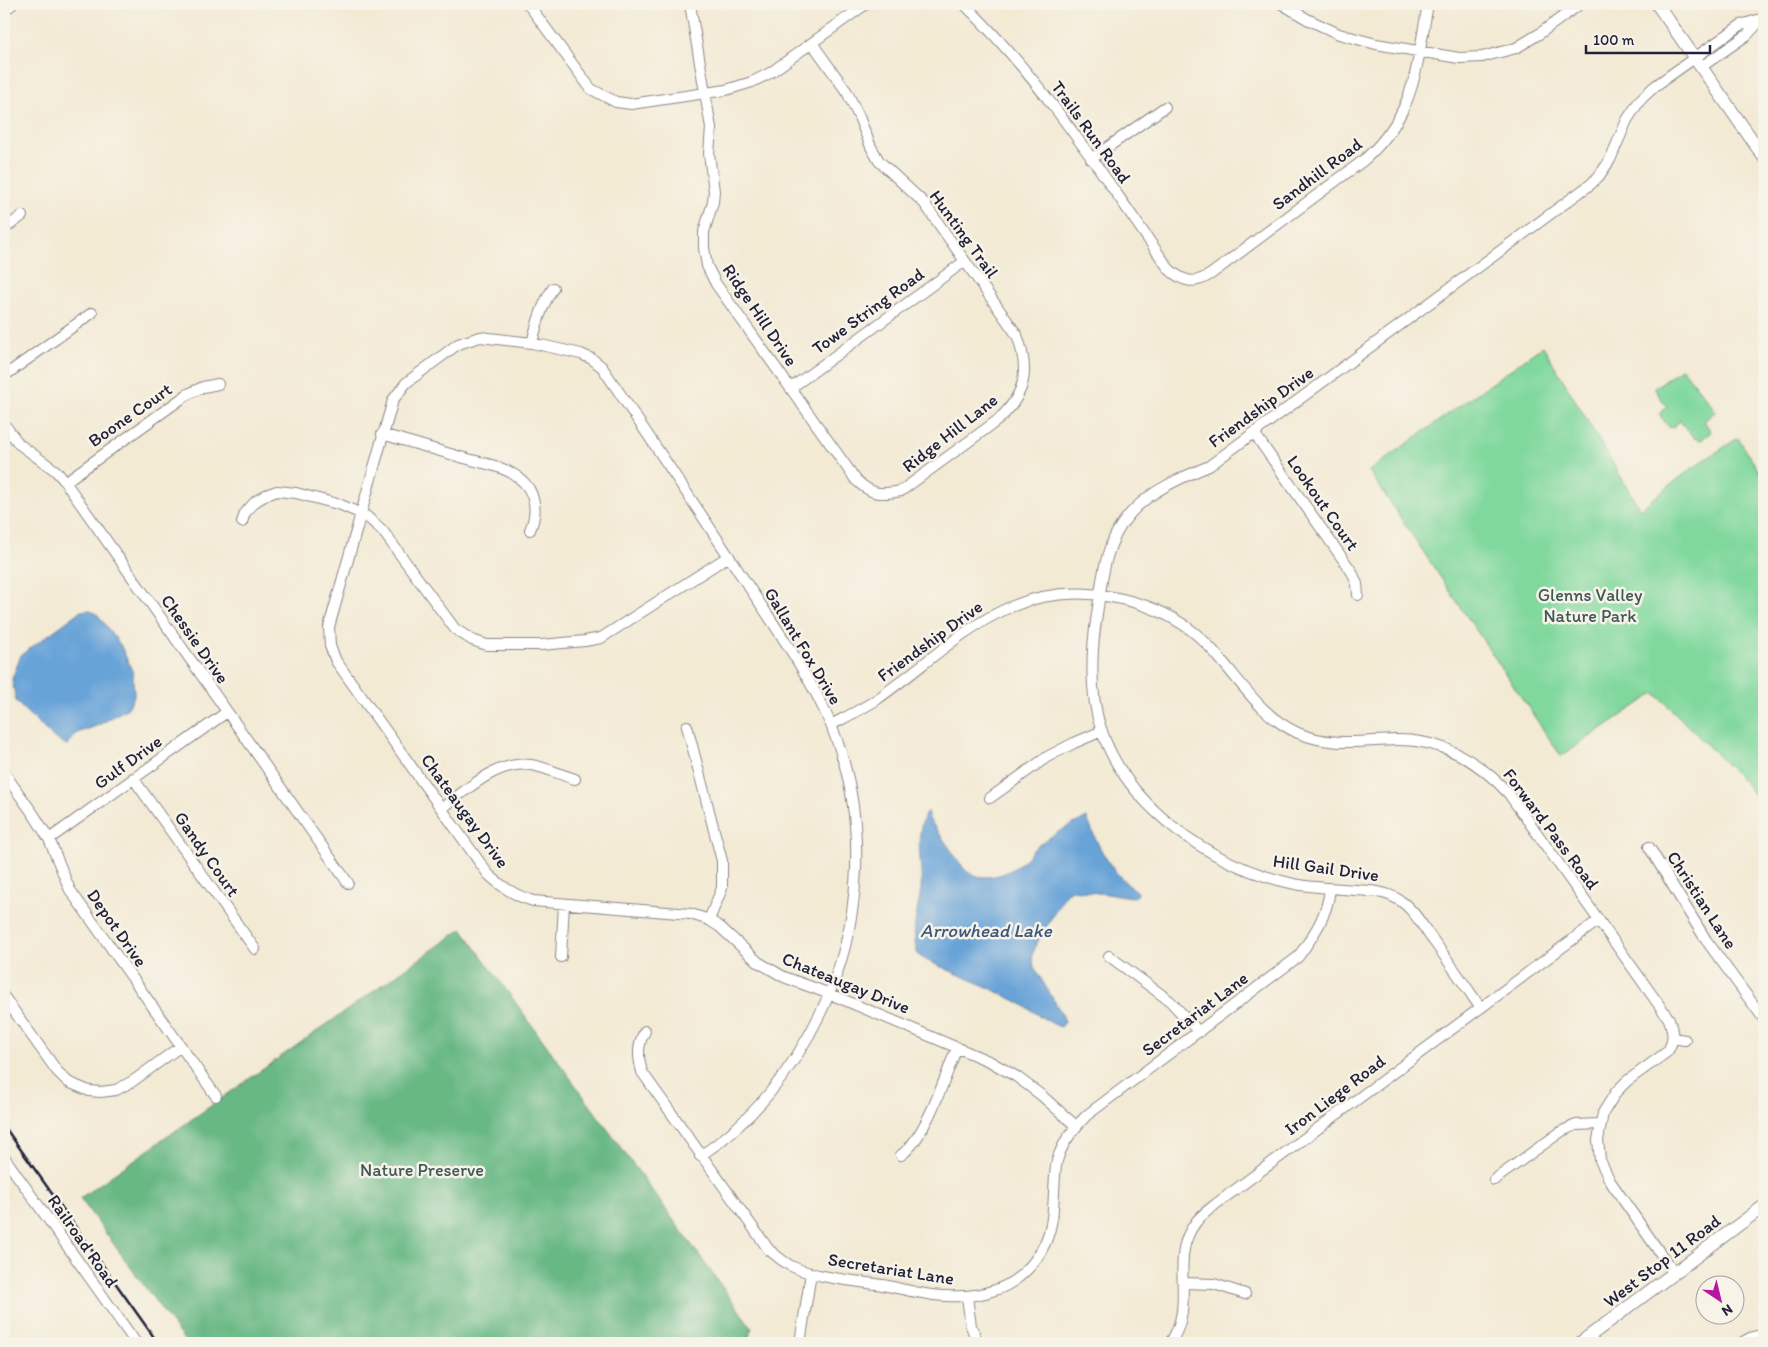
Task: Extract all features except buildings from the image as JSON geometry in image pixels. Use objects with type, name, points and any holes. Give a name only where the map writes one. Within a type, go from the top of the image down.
[{"type":"main road","points":[[4,9],[11,4]]},
{"type":"main road","points":[[1657,4],[1764,157]]},
{"type":"main road","name":"West Stop 11 Road","points":[[1580,1343],[1764,1206]]},
{"type":"street","points":[[528,4],[591,89],[616,102],[631,104],[705,94],[752,82],[770,73],[866,4]]},
{"type":"street","name":"Ridge Hill Drive","points":[[690,4],[711,128],[709,154],[714,190],[713,202],[704,232],[707,266],[716,284],[856,480],[864,488],[878,494]]},
{"type":"street","name":"Trails Run Road","points":[[964,4],[1008,51],[1046,98],[1169,268],[1177,276],[1188,281]]},
{"type":"street","points":[[1282,4],[1307,19],[1339,34],[1376,44],[1459,58],[1482,57],[1516,48],[1580,4]]},
{"type":"street","name":"Sandhill Road","points":[[1188,281],[1204,278],[1211,274],[1356,166],[1378,147],[1392,130],[1407,103],[1414,78],[1428,4]]},
{"type":"street","name":"Friendship Drive","points":[[831,725],[874,701],[970,629],[996,613],[1020,603],[1054,595],[1077,593],[1100,595],[1108,552],[1117,531],[1128,515],[1144,499],[1159,489],[1209,466],[1591,184],[1610,160],[1627,120],[1640,100],[1655,86],[1698,63],[1741,25],[1763,18]]},
{"type":"street","name":"Hunting Trail","points":[[812,43],[847,92],[860,117],[871,147],[880,160],[924,203],[1017,335],[1024,353],[1024,377]]},
{"type":"street","points":[[1091,159],[1165,107]]},
{"type":"street","points":[[4,229],[22,216]]},
{"type":"street","name":"Towe String Road","points":[[791,388],[965,261]]},
{"type":"street","points":[[532,343],[544,302],[554,288]]},
{"type":"street","points":[[4,376],[92,313]]},
{"type":"street","name":"Chateaugay Drive","points":[[532,343],[480,337],[458,344],[406,383],[393,400],[329,626],[330,646],[336,661],[488,874],[505,889],[518,897],[532,901],[691,914],[709,920],[720,926],[770,971],[830,994],[990,1062],[1017,1077],[1076,1126]]},
{"type":"street","name":"Gallant Fox Drive","points":[[532,343],[581,354],[602,367],[669,464],[806,674],[831,725],[842,756],[850,792],[855,826],[855,887],[850,928],[830,994],[806,1042],[777,1083],[752,1112],[730,1133],[700,1156]]},
{"type":"street","name":"Ridge Hill Lane","points":[[878,494],[901,491],[998,420],[1010,409],[1017,399],[1024,377]]},
{"type":"street","name":"Boone Court","points":[[65,482],[188,394],[203,387],[218,384]]},
{"type":"street","name":"Chessie Drive","points":[[4,424],[20,444],[56,471],[65,482],[348,883]]},
{"type":"street","name":"Lookout Court","points":[[1254,433],[1352,572],[1357,584],[1358,595]]},
{"type":"street","points":[[382,434],[498,467],[519,478],[531,492],[535,510],[534,521],[530,530]]},
{"type":"street","points":[[242,522],[256,500],[278,491],[296,492],[361,513],[382,530],[455,628],[472,640],[487,645],[585,642],[601,638],[729,556]]},
{"type":"street","name":"Hill Gail Drive","points":[[1100,595],[1093,635],[1092,666],[1096,704],[1102,731],[1112,753],[1131,783],[1162,817],[1189,839],[1219,857],[1258,874],[1291,884],[1377,892],[1400,900],[1415,915],[1480,1007]]},
{"type":"street","name":"Forward Pass Road","points":[[1100,595],[1129,600],[1151,608],[1168,616],[1191,631],[1220,657],[1260,707],[1275,719],[1298,732],[1316,739],[1339,743],[1396,740],[1427,742],[1456,752],[1479,765],[1494,777],[1509,794],[1599,920],[1669,1019],[1674,1034],[1673,1038]]},
{"type":"street","name":"Gulf Drive","points":[[49,839],[227,712]]},
{"type":"street","points":[[687,726],[722,861],[722,888],[709,920]]},
{"type":"street","points":[[990,798],[1047,757],[1102,731]]},
{"type":"street","points":[[442,808],[491,773],[508,766],[530,765],[575,779]]},
{"type":"street","name":"Depot Drive","points":[[4,773],[49,839],[70,890],[216,1096]]},
{"type":"street","name":"Gandy Court","points":[[133,778],[255,949]]},
{"type":"street","name":"Christian Lane","points":[[1649,847],[1706,940],[1764,1019]]},
{"type":"street","name":"Secretariat Lane","points":[[645,1031],[638,1050],[638,1060],[642,1072],[700,1156],[769,1250],[790,1266],[811,1273],[944,1296],[967,1296],[994,1291],[1014,1281],[1031,1265],[1041,1253],[1048,1239],[1053,1220],[1056,1165],[1061,1150],[1076,1126],[1298,957],[1318,929],[1324,915],[1330,889]]},
{"type":"street","points":[[561,957],[564,904]]},
{"type":"street","name":"Iron Liege Road","points":[[1170,1343],[1175,1336],[1182,1317],[1184,1302],[1182,1261],[1187,1239],[1196,1222],[1216,1204],[1599,920]]},
{"type":"street","points":[[1109,956],[1170,1001],[1198,1032]]},
{"type":"street","points":[[4,997],[57,1071],[68,1082],[89,1091],[116,1090],[133,1081],[181,1046]]},
{"type":"street","points":[[1674,1272],[1610,1182],[1600,1160],[1598,1140],[1603,1113],[1616,1092],[1627,1081],[1667,1052],[1672,1045],[1673,1038],[1685,1040]]},
{"type":"street","points":[[901,1155],[907,1151],[922,1131],[957,1047]]},
{"type":"street","points":[[1494,1180],[1562,1131],[1576,1125],[1600,1124]]},
{"type":"street","name":"Railroad Road","points":[[4,1157],[136,1343]]},
{"type":"street","points":[[800,1343],[811,1273]]},
{"type":"street","points":[[1183,1283],[1214,1284],[1245,1294]]},
{"type":"street","points":[[967,1296],[970,1322],[978,1343]]},
{"type":"street","points":[[1741,1343],[1764,1334]]},
{"type":"green space","name":"Glenns Valley Nature Park","points":[[1543,346],[1640,509],[1691,469],[1738,438],[1764,479],[1764,808],[1745,783],[1655,693],[1561,756],[1369,471]]},
{"type":"green space","points":[[1682,368],[1716,411],[1704,421],[1711,432],[1701,440],[1694,438],[1680,421],[1671,428],[1669,427],[1659,414],[1667,407],[1654,388]]},
{"type":"green space","name":"Nature Preserve","points":[[462,929],[752,1328],[747,1343],[186,1343],[80,1198]]},
{"type":"water","points":[[89,610],[98,615],[121,646],[133,673],[134,696],[128,708],[99,725],[77,733],[67,745],[54,738],[16,702],[12,679],[21,655],[81,611]]},
{"type":"water","name":"Arrowhead Lake","points":[[927,811],[929,819],[965,870],[971,874],[986,877],[1001,874],[1015,868],[1037,846],[1074,823],[1087,818],[1106,859],[1128,885],[1137,892],[1137,895],[1133,897],[1072,890],[1066,893],[1037,943],[1032,955],[1034,967],[1062,1014],[1065,1022],[1061,1027],[1007,996],[918,955],[915,921],[921,889],[919,840],[920,830]]},
{"type":"railway","points":[[4,1126],[158,1343]]}]
